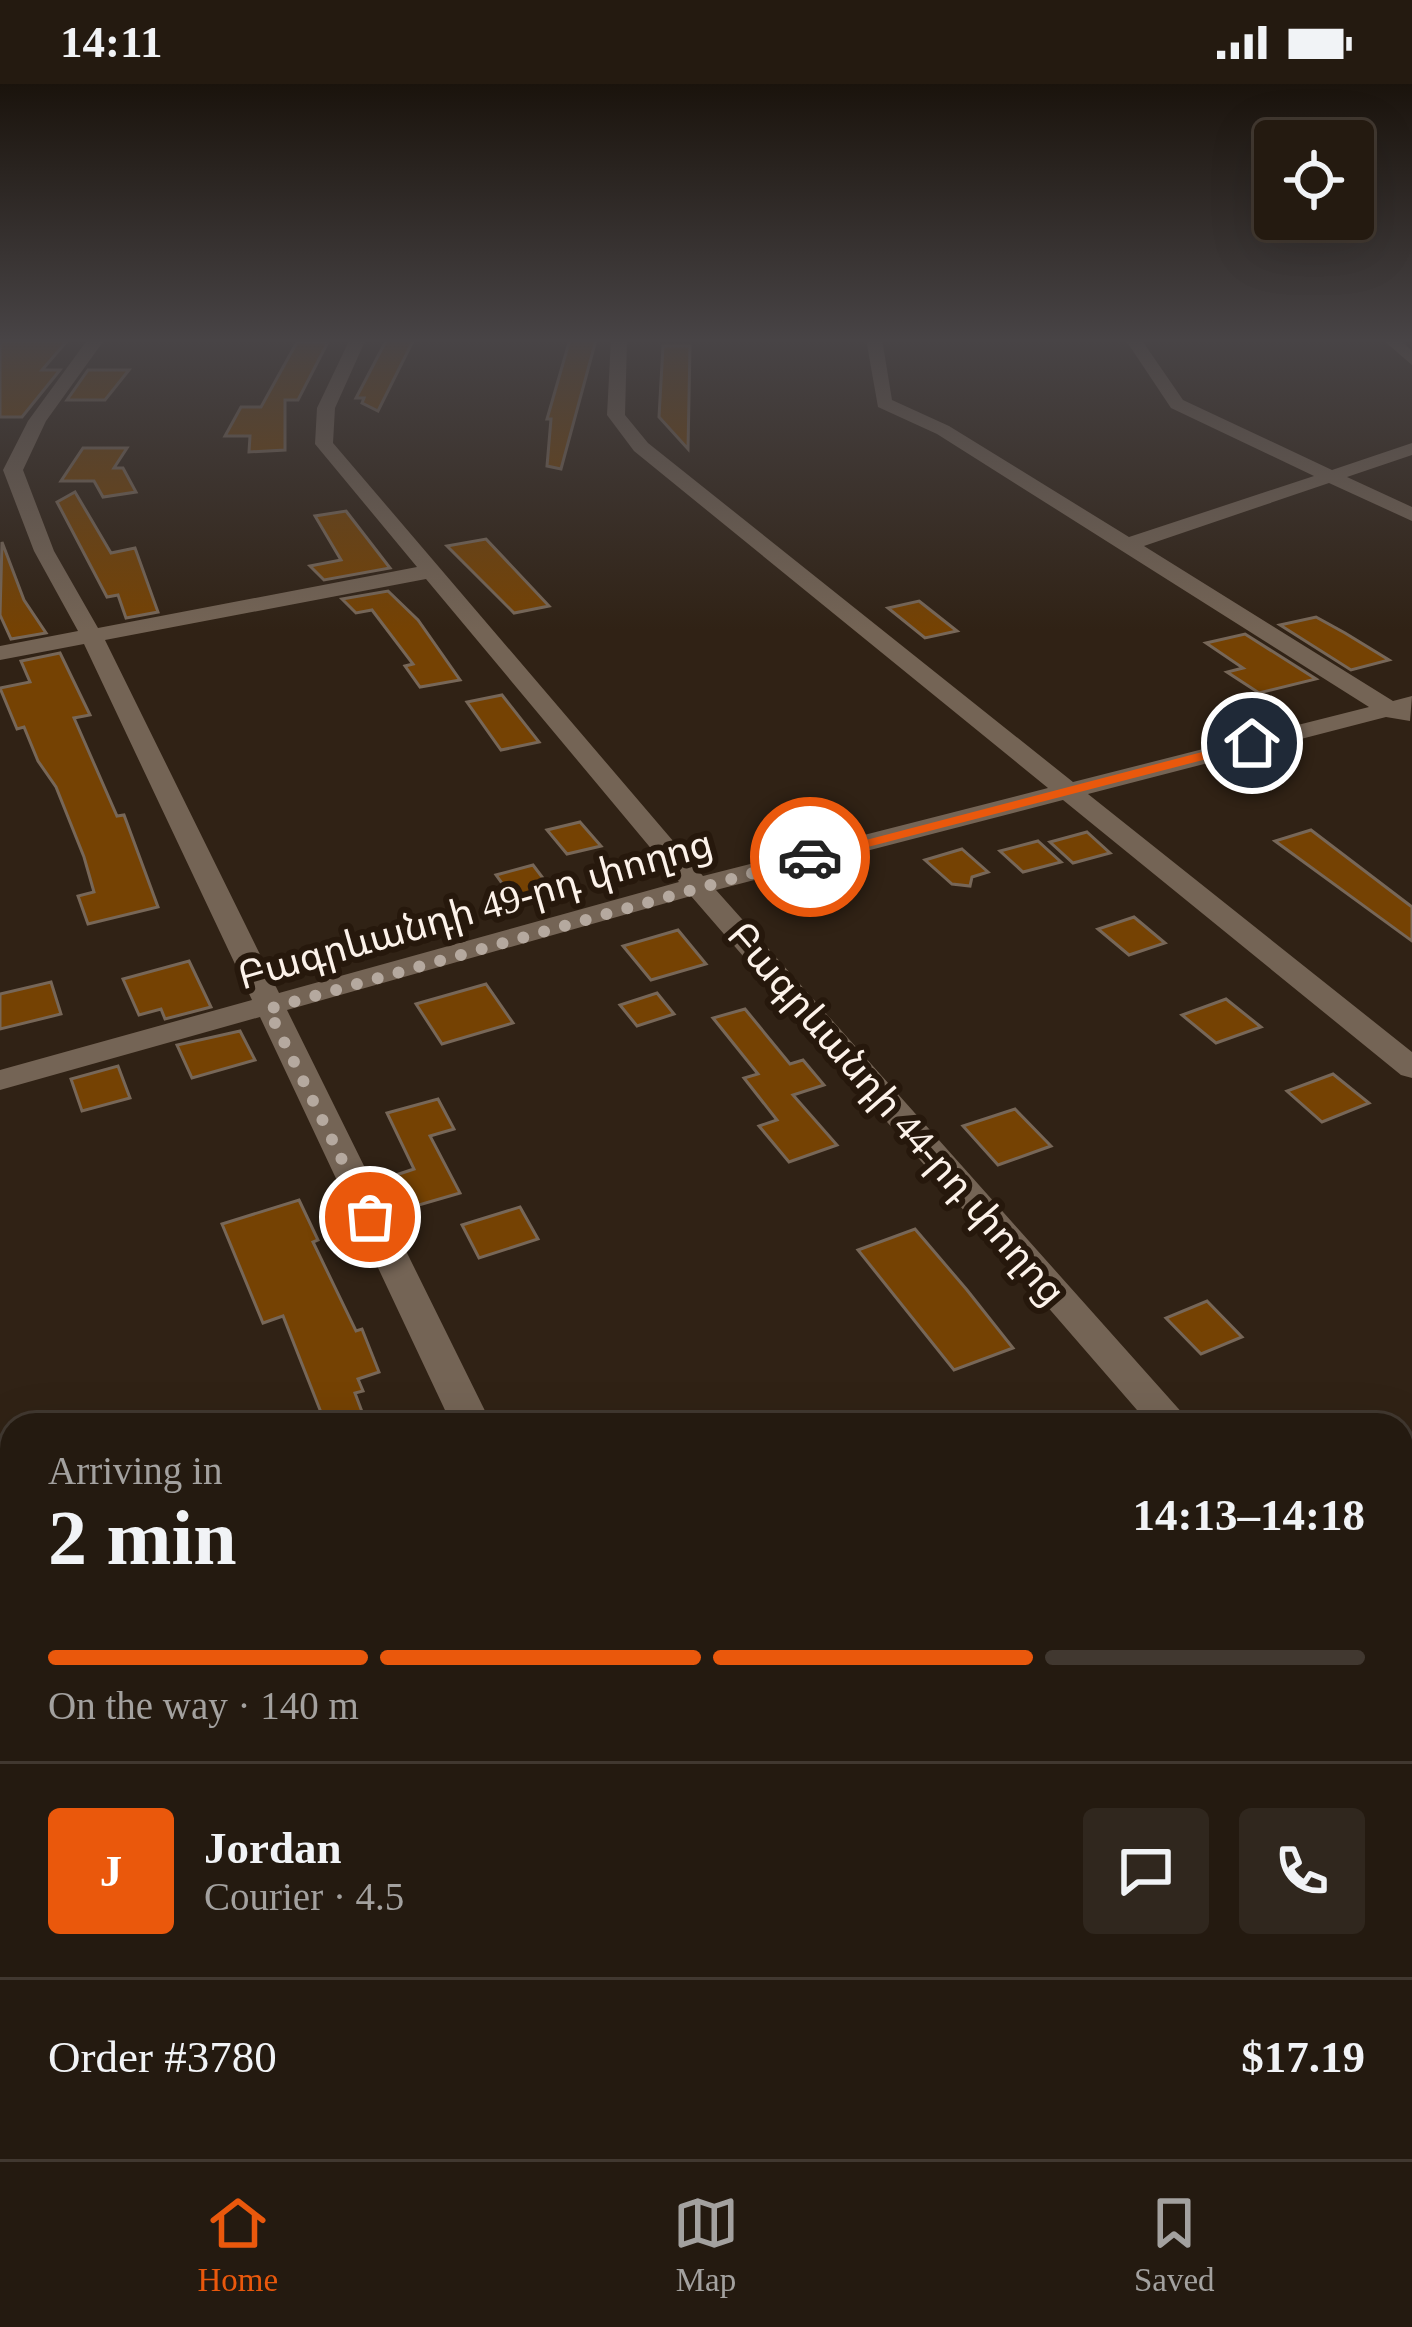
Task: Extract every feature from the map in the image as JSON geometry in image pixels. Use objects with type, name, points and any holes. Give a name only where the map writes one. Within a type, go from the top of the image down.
[{"type":"street","points":[[30,436],[13,470],[44,551],[92,635],[466,1413]]},
{"type":"street","name":"Բագրևանդի 44-րդ փողոց","points":[[324,436],[324,444],[427,572],[1162,1413]]},
{"type":"street","points":[[632,436],[1412,1068]]},
{"type":"street","points":[[953,436],[1405,711]]},
{"type":"street","points":[[1248,436],[1412,514]]},
{"type":"street","points":[[1130,544],[1412,449]]},
{"type":"street","points":[[0,653],[427,572]]},
{"type":"street","name":"Բագրևանդի 49-րդ փողոց","points":[[0,1080],[697,886],[1067,789],[1405,711]]},
{"type":"building","points":[[225,436],[285,436],[285,450],[249,452],[250,436]]},
{"type":"building","points":[[550,436],[570,436],[561,469],[547,466]]},
{"type":"building","points":[[83,448],[127,448],[114,468],[123,468],[136,492],[103,497],[94,481],[61,481]]},
{"type":"building","points":[[75,492],[111,553],[135,548],[158,612],[126,618],[118,595],[107,597],[57,502]]},
{"type":"building","points":[[346,511],[390,568],[324,580],[310,566],[341,560],[315,516]]},
{"type":"building","points":[[486,539],[549,606],[514,613],[447,546]]},
{"type":"building","points":[[2,542],[24,600],[46,633],[11,639],[0,615]]},
{"type":"building","points":[[388,591],[418,620],[460,680],[420,687],[405,666],[413,664],[372,610],[356,613],[342,599]]},
{"type":"building","points":[[919,601],[957,631],[925,638],[888,608]]},
{"type":"building","points":[[1316,617],[1389,660],[1351,670],[1280,625]]},
{"type":"building","points":[[1245,634],[1316,679],[1259,693],[1227,672],[1243,668],[1206,643]]},
{"type":"building","points":[[60,653],[90,715],[74,718],[117,816],[124,815],[158,907],[88,924],[78,896],[94,892],[84,857],[56,787],[38,761],[24,727],[17,729],[0,688],[30,682],[21,661]]},
{"type":"building","points":[[502,695],[539,742],[501,750],[467,702]]},
{"type":"building","points":[[580,822],[601,846],[567,854],[547,830]]},
{"type":"building","points":[[1311,830],[1412,907],[1412,941],[1275,841]]},
{"type":"building","points":[[1087,832],[1110,853],[1073,863],[1050,842]]},
{"type":"building","points":[[1038,841],[1061,862],[1023,872],[1000,851]]},
{"type":"building","points":[[962,849],[988,872],[972,877],[970,886],[952,884],[925,860]]},
{"type":"building","points":[[533,865],[552,890],[514,900],[496,875]]},
{"type":"building","points":[[1134,917],[1165,943],[1129,955],[1098,929]]},
{"type":"building","points":[[678,930],[706,964],[651,980],[623,946]]},
{"type":"building","points":[[189,961],[211,1007],[165,1019],[161,1009],[139,1015],[123,979]]},
{"type":"building","points":[[51,982],[61,1014],[0,1029],[0,994]]},
{"type":"building","points":[[486,984],[513,1023],[442,1044],[416,1004]]},
{"type":"building","points":[[657,993],[674,1014],[637,1026],[620,1005]]},
{"type":"building","points":[[1226,999],[1261,1027],[1216,1043],[1182,1015]]},
{"type":"building","points":[[745,1009],[790,1064],[803,1060],[824,1085],[793,1095],[837,1145],[789,1162],[759,1126],[777,1120],[744,1078],[758,1074],[713,1018]]},
{"type":"building","points":[[240,1031],[255,1060],[192,1078],[177,1045]]},
{"type":"building","points":[[118,1066],[130,1098],[82,1111],[71,1079]]},
{"type":"building","points":[[1333,1074],[1369,1103],[1322,1122],[1287,1091]]},
{"type":"building","points":[[438,1099],[454,1129],[430,1136],[460,1193],[412,1207],[396,1175],[414,1169],[387,1113]]},
{"type":"building","points":[[1015,1109],[1051,1146],[998,1165],[963,1126]]},
{"type":"building","points":[[299,1200],[318,1240],[313,1242],[356,1331],[362,1329],[379,1372],[358,1379],[363,1391],[355,1393],[362,1413],[321,1413],[283,1316],[263,1323],[222,1224]]},
{"type":"building","points":[[520,1207],[538,1239],[479,1258],[462,1225]]},
{"type":"building","points":[[915,1229],[1013,1348],[954,1370],[858,1250]]},
{"type":"building","points":[[1207,1301],[1242,1337],[1201,1354],[1166,1318]]},
{"type":"way so far","points":[[370,1217],[268,1009],[810,857]]},
{"type":"route","points":[[810,857],[1252,743]]}]
